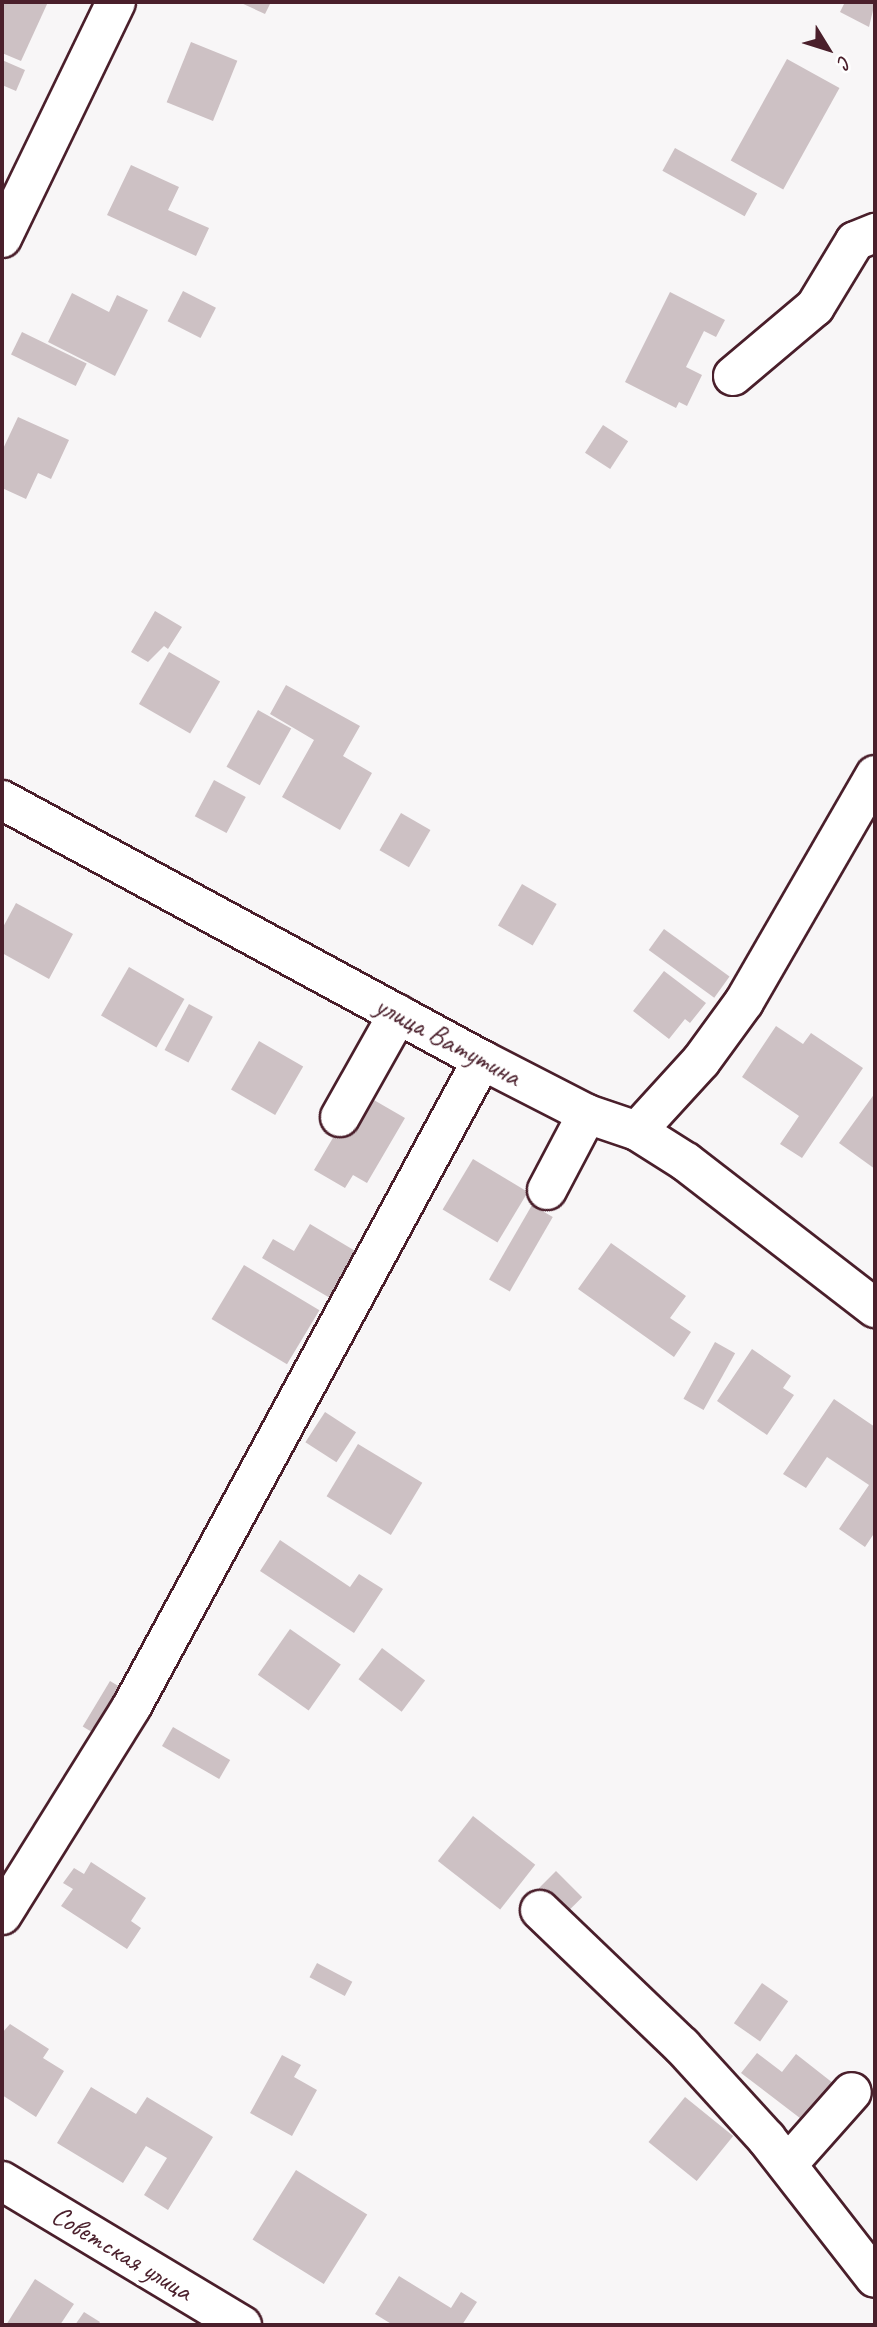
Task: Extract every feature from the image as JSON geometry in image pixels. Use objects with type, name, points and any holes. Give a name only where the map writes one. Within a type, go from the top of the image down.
[{"type":"street","points":[[2,237],[116,2]]},
{"type":"street","points":[[733,376],[815,307],[855,241],[875,233]]},
{"type":"street","points":[[637,1131],[701,1061],[744,1002],[875,775]]},
{"type":"street","name":"улица Ватутина","points":[[2,800],[482,1060],[587,1114],[637,1131],[707,1178],[875,1308]]},
{"type":"street","points":[[340,1116],[398,1014]]},
{"type":"street","points":[[2,1915],[132,1706],[482,1060]]},
{"type":"street","points":[[547,1190],[587,1114]]},
{"type":"street","points":[[540,1910],[682,2046],[788,2164],[875,2278]]},
{"type":"street","points":[[788,2164],[852,2092]]},
{"type":"street","name":"Советская улица","points":[[2,2181],[242,2325]]},
{"type":"building","points":[[2,2],[48,2],[21,61],[2,53]]},
{"type":"building","points":[[239,2],[271,2],[265,14]]},
{"type":"building","points":[[845,2],[875,2],[869,27],[840,12]]},
{"type":"building","points":[[191,42],[237,61],[213,121],[167,102]]},
{"type":"building","points":[[787,59],[839,88],[783,190],[731,160]]},
{"type":"building","points":[[2,60],[25,70],[16,91],[2,85]]},
{"type":"building","points":[[675,148],[757,194],[745,216],[662,171]]},
{"type":"building","points":[[131,165],[179,187],[168,210],[209,228],[196,256],[107,215]]},
{"type":"building","points":[[183,291],[216,308],[201,338],[168,321]]},
{"type":"building","points":[[670,292],[725,320],[716,337],[704,331],[686,367],[702,375],[687,406],[679,402],[676,408],[625,382]]},
{"type":"building","points":[[72,293],[109,312],[117,295],[148,310],[115,376],[48,342]]},
{"type":"building","points":[[22,332],[87,364],[76,386],[11,354]]},
{"type":"building","points":[[18,417],[69,440],[51,479],[38,473],[26,499],[2,488],[2,451]]},
{"type":"building","points":[[603,425],[628,441],[610,469],[585,453]]},
{"type":"building","points":[[155,611],[182,627],[168,649],[164,646],[148,662],[131,652]]},
{"type":"building","points":[[169,652],[220,682],[190,733],[139,704]]},
{"type":"building","points":[[286,685],[360,726],[343,756],[372,773],[340,830],[282,797],[314,740],[270,714]]},
{"type":"building","points":[[258,710],[291,728],[260,785],[226,767]]},
{"type":"building","points":[[214,780],[246,797],[227,833],[195,816]]},
{"type":"building","points":[[401,813],[430,830],[409,867],[380,850]]},
{"type":"building","points":[[522,884],[557,904],[533,946],[498,926]]},
{"type":"building","points":[[16,903],[73,934],[49,979],[2,953],[2,929]]},
{"type":"building","points":[[664,929],[730,977],[714,998],[649,950]]},
{"type":"building","points":[[129,967],[184,999],[156,1047],[101,1015]]},
{"type":"building","points":[[664,971],[706,1003],[690,1023],[685,1019],[669,1039],[633,1011]]},
{"type":"building","points":[[189,1004],[213,1017],[188,1063],[165,1050]]},
{"type":"building","points":[[776,1026],[803,1044],[811,1033],[863,1068],[802,1158],[780,1144],[799,1116],[742,1077]]},
{"type":"building","points":[[259,1041],[303,1066],[275,1115],[231,1089]]},
{"type":"building","points":[[360,1092],[405,1118],[367,1183],[353,1175],[345,1188],[314,1170]]},
{"type":"building","points":[[875,1093],[875,1169],[839,1143]]},
{"type":"building","points":[[473,1159],[528,1192],[497,1243],[443,1210]]},
{"type":"building","points":[[532,1205],[553,1217],[510,1291],[489,1279]]},
{"type":"building","points":[[310,1224],[357,1252],[330,1298],[262,1258],[273,1239],[294,1251]]},
{"type":"building","points":[[611,1243],[686,1296],[670,1318],[691,1332],[674,1357],[578,1289]]},
{"type":"building","points":[[244,1265],[319,1310],[287,1364],[212,1319]]},
{"type":"building","points":[[715,1342],[735,1353],[704,1410],[683,1399]]},
{"type":"building","points":[[752,1349],[791,1376],[783,1388],[794,1395],[767,1435],[717,1401]]},
{"type":"building","points":[[834,1399],[875,1427],[875,1532],[865,1547],[839,1529],[869,1485],[827,1457],[806,1488],[783,1474]]},
{"type":"building","points":[[325,1412],[356,1432],[336,1462],[305,1442]]},
{"type":"building","points":[[358,1444],[422,1483],[391,1535],[327,1496]]},
{"type":"building","points":[[280,1540],[350,1587],[359,1574],[383,1589],[354,1633],[260,1571]]},
{"type":"building","points":[[290,1629],[341,1665],[309,1710],[258,1675]]},
{"type":"building","points":[[382,1648],[425,1680],[402,1712],[359,1679]]},
{"type":"building","points":[[110,1681],[128,1692],[101,1737],[83,1726]]},
{"type":"building","points":[[173,1727],[230,1760],[219,1779],[162,1746]]},
{"type":"building","points":[[473,1816],[535,1865],[500,1910],[438,1861]]},
{"type":"building","points":[[91,1862],[146,1898],[131,1921],[141,1928],[127,1949],[61,1906],[73,1889],[63,1883],[74,1868],[84,1874]]},
{"type":"building","points":[[556,1871],[582,1897],[564,1916],[538,1889]]},
{"type":"building","points":[[317,1963],[352,1982],[345,1996],[309,1977]]},
{"type":"building","points":[[762,1983],[788,2001],[760,2041],[734,2023]]},
{"type":"building","points":[[10,2024],[49,2049],[43,2058],[64,2071],[36,2117],[2,2095],[2,2033]]},
{"type":"building","points":[[757,2053],[782,2072],[796,2054],[838,2087],[809,2125],[741,2073]]},
{"type":"building","points":[[282,2055],[301,2065],[294,2077],[317,2090],[292,2136],[250,2113]]},
{"type":"building","points":[[91,2087],[136,2114],[147,2097],[213,2137],[168,2210],[144,2195],[167,2158],[146,2146],[123,2183],[57,2143]]},
{"type":"building","points":[[685,2097],[733,2136],[697,2181],[648,2142]]},
{"type":"building","points":[[296,2170],[367,2215],[324,2284],[253,2240]]},
{"type":"building","points":[[399,2276],[451,2308],[461,2292],[477,2302],[462,2325],[393,2325],[375,2314]]},
{"type":"building","points":[[35,2279],[74,2304],[60,2325],[6,2325]]},
{"type":"building","points":[[84,2312],[100,2322],[98,2325],[75,2325]]}]
